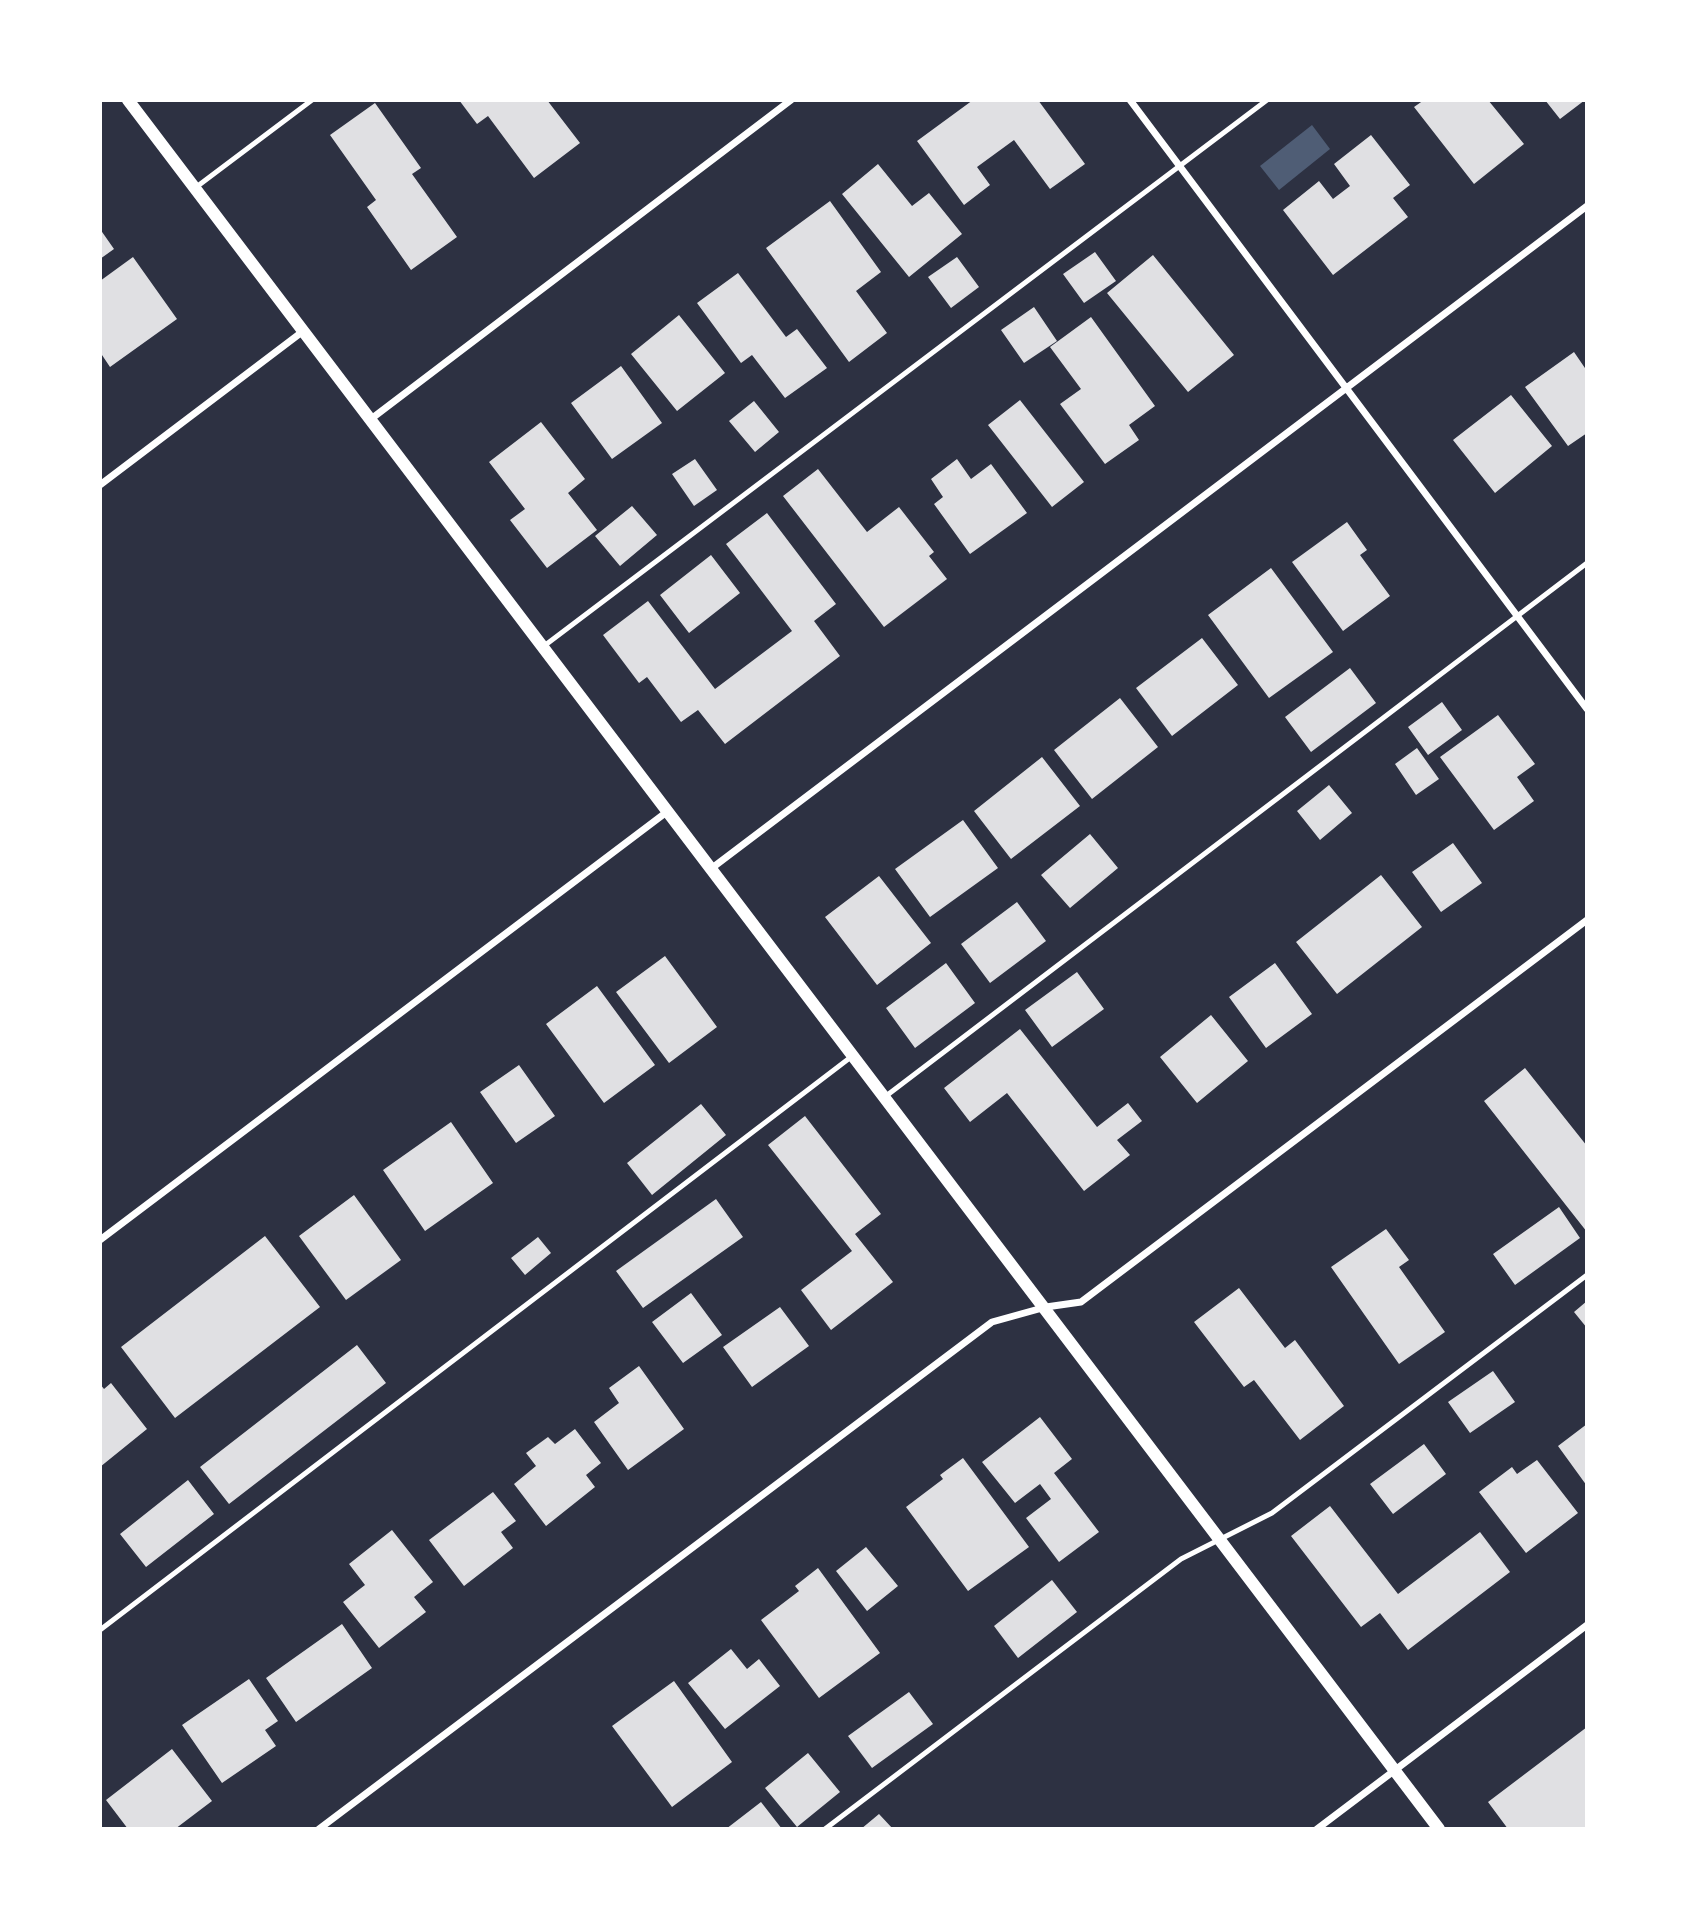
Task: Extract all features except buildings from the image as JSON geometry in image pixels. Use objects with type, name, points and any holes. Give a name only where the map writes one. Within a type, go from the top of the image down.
[{"type":"street","points":[[128,100],[1046,1307],[1439,1829]]},
{"type":"street","points":[[371,419],[791,100]]},
{"type":"street","points":[[1130,100],[1587,709]]},
{"type":"street","points":[[712,868],[1587,206]]},
{"type":"street","points":[[100,485],[302,332]]},
{"type":"street","points":[[100,1240],[668,811]]},
{"type":"street","points":[[319,1829],[992,1322],[1046,1307],[1081,1303],[1587,920]]},
{"type":"street","points":[[1317,1829],[1587,1625]]},
{"type":"lane","points":[[195,188],[312,100]]},
{"type":"lane","points":[[544,646],[1267,100]]},
{"type":"lane","points":[[886,1096],[1587,563]]},
{"type":"lane","points":[[100,1630],[854,1055]]},
{"type":"lane","points":[[825,1829],[1181,1559],[1272,1513],[1587,1275]]},
{"type":"water","points":[[1312,125],[1330,149],[1279,190],[1260,166]]}]
